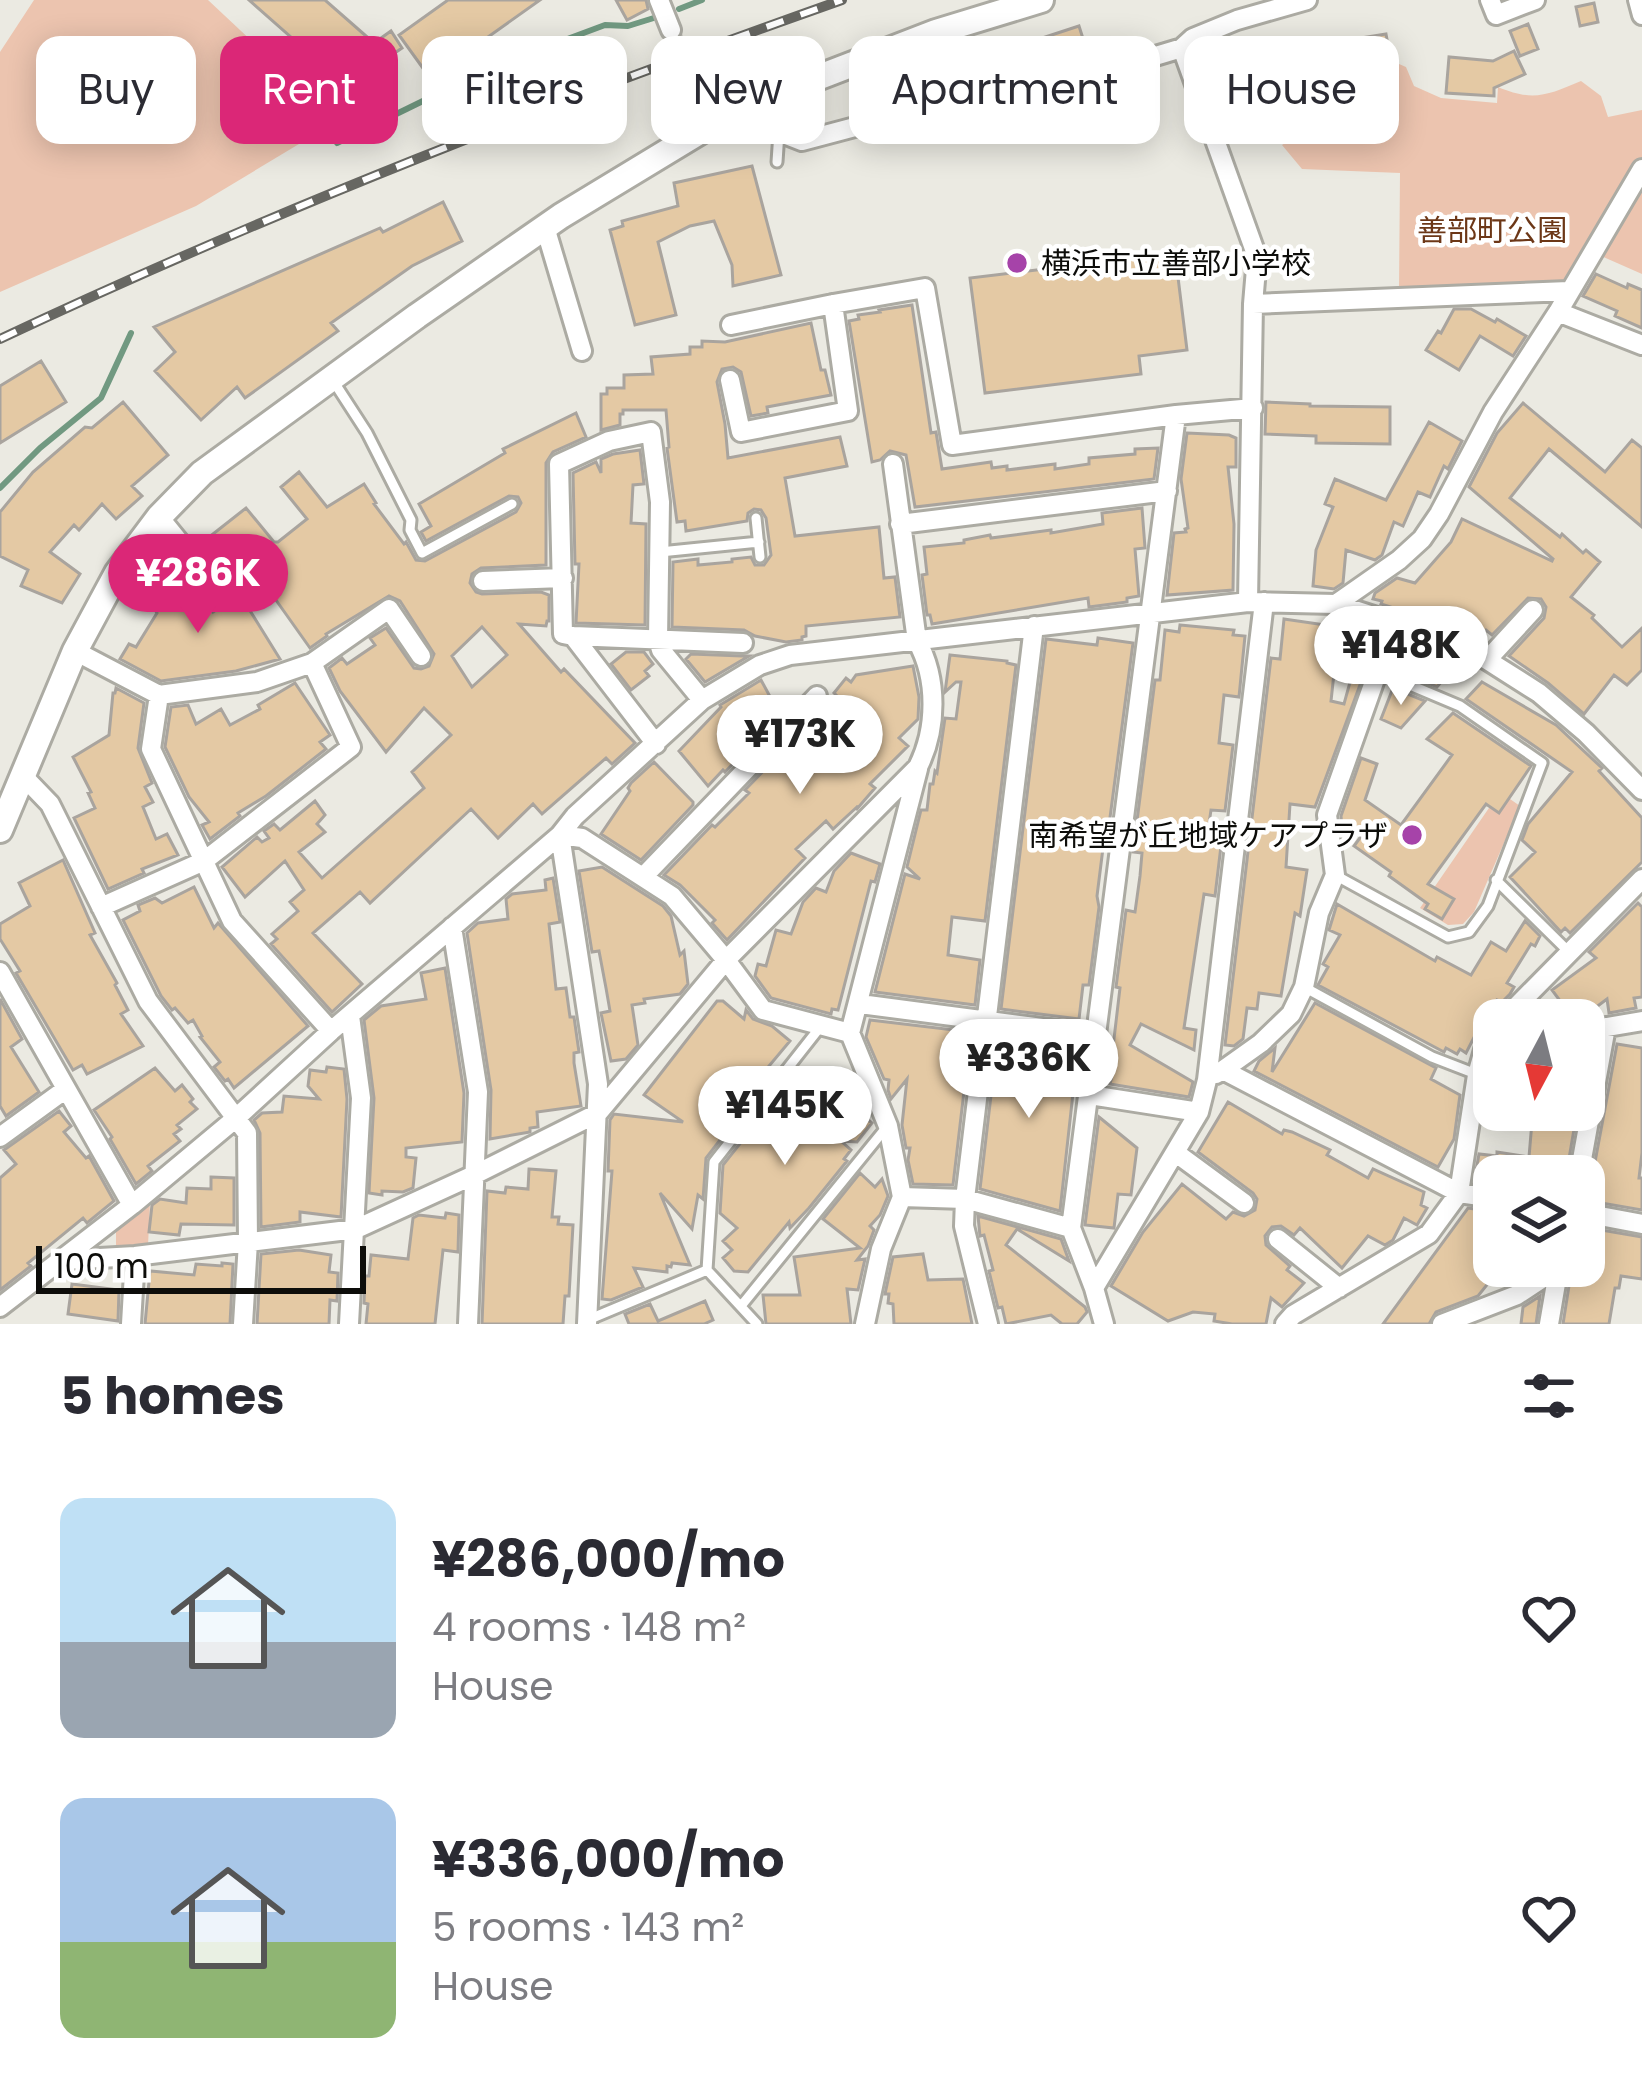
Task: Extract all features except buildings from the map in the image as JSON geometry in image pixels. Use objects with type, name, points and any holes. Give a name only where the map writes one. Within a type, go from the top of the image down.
[{"type":"street","points":[[659,0],[671,30]]},
{"type":"street","points":[[825,75],[936,32],[1041,0]]},
{"type":"street","points":[[825,136],[1006,87],[1122,66],[1182,48],[1193,38],[1237,20],[1307,0]]},
{"type":"street","points":[[1490,0],[1496,15],[1535,0]]},
{"type":"street","points":[[1638,0],[1642,15]]},
{"type":"street","points":[[1094,1288],[1176,1153],[1215,1075],[1257,602],[1253,304],[1257,257],[1182,48]]},
{"type":"street","points":[[0,830],[75,651],[117,573],[158,517],[202,473],[331,378],[544,227],[680,144]]},
{"type":"street","points":[[1336,604],[1422,539],[1492,412],[1558,312],[1642,169]]},
{"type":"street","points":[[544,227],[582,351]]},
{"type":"street","points":[[731,325],[925,289],[952,445],[1253,408]]},
{"type":"street","points":[[1253,304],[1569,291]]},
{"type":"street","points":[[730,380],[741,432],[848,411],[833,304]]},
{"type":"street","points":[[1558,312],[1642,345]]},
{"type":"street","points":[[1104,1324],[1071,1228],[1176,415]]},
{"type":"street","points":[[702,700],[658,640],[660,502],[651,432],[609,440],[559,464],[563,634],[573,636],[658,640],[742,643]]},
{"type":"street","points":[[865,1324],[881,1249],[902,1197],[888,1126],[850,1034],[918,767],[929,746],[933,691],[926,656],[917,641],[893,464]]},
{"type":"street","points":[[900,524],[1167,491]]},
{"type":"street","points":[[158,517],[216,587]]},
{"type":"street","points":[[483,581],[563,578]]},
{"type":"street","points":[[0,1307],[235,1119],[560,835],[702,700],[760,665],[790,655],[812,658],[1034,626],[1257,602],[1336,604],[1442,638],[1487,660],[1539,693],[1642,790]]},
{"type":"street","points":[[75,651],[159,695],[257,682],[312,663],[389,609],[422,656]]},
{"type":"street","points":[[1487,660],[1533,610]]},
{"type":"street","points":[[1215,1075],[1291,1014],[1304,987],[1319,913],[1335,875],[1327,815],[1395,621]]},
{"type":"street","points":[[988,1324],[964,1226],[965,1199],[1034,626]]},
{"type":"street","points":[[573,636],[656,745]]},
{"type":"street","points":[[101,907],[204,861],[351,747],[312,663]]},
{"type":"street","points":[[159,695],[151,748],[232,921],[331,1031]]},
{"type":"street","points":[[643,877],[817,696]]},
{"type":"street","points":[[64,1260],[135,1256],[356,1228],[598,1113],[727,961],[918,767]]},
{"type":"street","points":[[24,777],[50,804],[148,1001],[247,1133],[244,1324]]},
{"type":"street","points":[[560,835],[581,838],[672,896],[763,1010],[850,1034]]},
{"type":"street","points":[[560,835],[598,1084],[587,1322]]},
{"type":"street","points":[[1523,999],[1642,879]]},
{"type":"street","points":[[452,927],[478,1092],[468,1324]]},
{"type":"street","points":[[0,972],[132,1205]]},
{"type":"street","points":[[860,1004],[1096,1035]]},
{"type":"street","points":[[349,1324],[362,1098],[350,1016]]},
{"type":"street","points":[[1583,1155],[1606,1027],[1642,1021]]},
{"type":"street","points":[[1215,1075],[1460,1193],[1473,1195]]},
{"type":"street","points":[[0,1137],[66,1089]]},
{"type":"street","points":[[1090,1095],[1199,1112]]},
{"type":"street","points":[[1285,1324],[1429,1234],[1460,1193],[1473,1103]]},
{"type":"street","points":[[1176,1153],[1244,1203]]},
{"type":"street","points":[[902,1197],[965,1199],[1071,1228]]},
{"type":"street","points":[[1605,1217],[1642,1224]]},
{"type":"street","points":[[1278,1239],[1340,1288]]},
{"type":"street","points":[[131,1324],[135,1256]]},
{"type":"street","points":[[1442,1324],[1527,1287]]},
{"type":"street","points":[[1549,1324],[1555,1287]]},
{"type":"lane","points":[[777,162],[778,144]]},
{"type":"lane","points":[[331,378],[367,433],[422,553],[512,504]]},
{"type":"lane","points":[[756,518],[760,556]]},
{"type":"lane","points":[[660,552],[759,542]]},
{"type":"lane","points":[[1335,875],[1448,937],[1469,932],[1488,906],[1541,764],[1460,706],[1380,663]]},
{"type":"lane","points":[[1496,880],[1569,952]]},
{"type":"lane","points":[[1304,987],[1432,1057],[1473,1073]]},
{"type":"lane","points":[[757,1324],[707,1270],[714,1162],[822,1026]]},
{"type":"lane","points":[[741,1306],[888,1126]]},
{"type":"lane","points":[[587,1322],[707,1270]]},
{"type":"green space","points":[[34,0],[208,0],[246,36],[220,36],[220,144],[299,144],[196,206],[0,292],[0,52]]},
{"type":"green space","name":"善部町公園","points":[[1399,64],[1406,67],[1414,86],[1441,98],[1497,103],[1498,87],[1540,95],[1581,81],[1601,96],[1608,117],[1642,110],[1642,274],[1583,248],[1565,285],[1399,291],[1400,173],[1302,169],[1282,145],[1399,144]]},
{"type":"green space","points":[[1500,792],[1520,806],[1474,912],[1463,924],[1448,925],[1420,908]]},
{"type":"green space","points":[[150,1202],[148,1246],[116,1248],[116,1230]]},
{"type":"waterway","points":[[679,9],[702,0]]},
{"type":"waterway","points":[[398,113],[444,85],[605,25],[628,26],[657,17]]},
{"type":"waterway","points":[[0,488],[101,398],[131,333]]},
{"type":"tunnel","points":[[671,30],[673,36]]},
{"type":"railway","points":[[0,339],[416,159],[842,0]]},
{"type":"place","name":"横浜市立善部小学校","points":[[1017,263]]},
{"type":"place","name":"南希望が丘地域ケアプラザ","points":[[1412,835]]}]
